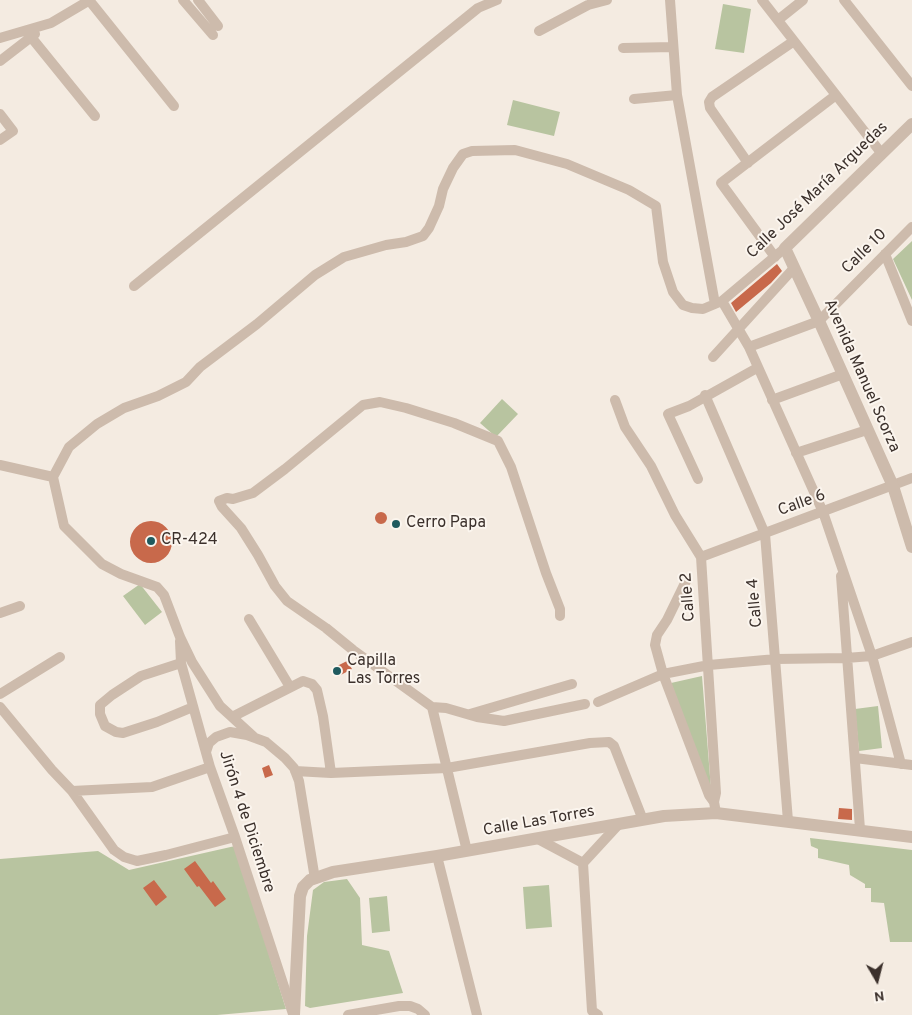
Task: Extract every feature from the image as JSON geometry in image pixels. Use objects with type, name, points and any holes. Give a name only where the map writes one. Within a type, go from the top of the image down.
[{"type":"street","points":[[0,61],[51,23],[90,0],[174,106]]},
{"type":"street","points":[[183,0],[215,31],[198,0]]},
{"type":"street","points":[[134,286],[478,8],[497,0]]},
{"type":"street","points":[[539,31],[588,5],[607,0]]},
{"type":"street","points":[[670,0],[677,95],[718,302],[738,328],[749,347],[823,512],[907,764],[855,758]]},
{"type":"street","points":[[762,0],[882,154]]},
{"type":"street","points":[[778,20],[803,0]]},
{"type":"street","points":[[844,0],[912,86]]},
{"type":"street","points":[[0,38],[51,23]]},
{"type":"street","points":[[31,37],[95,116]]},
{"type":"street","points":[[748,163],[710,108],[709,102],[712,97],[794,41]]},
{"type":"street","points":[[623,48],[673,47]]},
{"type":"street","points":[[634,99],[677,95]]},
{"type":"street","points":[[775,257],[721,183],[836,95]]},
{"type":"street","points":[[0,114],[13,131],[0,140]]},
{"type":"street","name":"Calle José María Arguedas","points":[[718,302],[785,248],[912,124]]},
{"type":"street","points":[[256,738],[220,706],[192,662],[164,595],[157,587],[121,574],[102,564],[64,526],[53,477],[69,447],[97,424],[124,408],[158,396],[186,382],[200,367],[257,324],[315,275],[344,257],[423,236],[436,213],[443,189],[453,168],[463,154],[472,151],[516,150],[567,164],[629,190],[656,206],[663,262],[674,292],[683,305],[692,308],[703,309],[718,302]]},
{"type":"street","name":"Calle 10","points":[[819,320],[912,227]]},
{"type":"street","name":"Avenida Manuel Scorza","points":[[785,248],[893,486],[912,547]]},
{"type":"street","points":[[885,254],[912,321]]},
{"type":"street","points":[[713,357],[794,268]]},
{"type":"street","points":[[749,347],[819,320]]},
{"type":"street","points":[[698,479],[668,414],[689,406],[757,368]]},
{"type":"street","points":[[772,400],[842,374]]},
{"type":"street","name":"Calle 4","points":[[705,396],[765,534],[788,820]]},
{"type":"street","name":"Calle 2","points":[[615,400],[624,427],[651,466],[675,515],[701,557],[709,665],[716,793],[715,807]]},
{"type":"street","points":[[560,616],[560,609],[510,467],[498,441],[454,423],[380,402],[363,405],[253,493],[219,501],[240,528],[275,586],[287,601],[432,707],[446,708],[470,714],[477,718],[504,722],[584,704]]},
{"type":"street","points":[[796,454],[867,430]]},
{"type":"street","points":[[0,465],[53,477]]},
{"type":"street","name":"Calle 6","points":[[701,557],[912,478]]},
{"type":"street","points":[[840,562],[860,829]]},
{"type":"street","points":[[687,579],[654,645],[662,674],[715,807]]},
{"type":"street","points":[[0,613],[20,606]]},
{"type":"street","points":[[249,619],[290,687]]},
{"type":"street","name":"Jirón 4 de Diciembre","points":[[180,637],[181,663],[210,767],[294,1015]]},
{"type":"street","points":[[598,702],[662,674],[709,665],[776,659],[872,656],[912,642]]},
{"type":"street","points":[[0,694],[60,657]]},
{"type":"street","points":[[181,663],[141,676],[126,685],[100,705],[100,714],[106,726],[116,732],[123,733],[193,708]]},
{"type":"street","points":[[232,717],[303,681],[312,684],[317,690],[331,773]]},
{"type":"street","points":[[470,714],[572,684]]},
{"type":"street","points":[[0,707],[72,791],[114,850],[124,857],[136,861],[235,837]]},
{"type":"street","points":[[432,707],[467,851]]},
{"type":"street","points":[[206,752],[209,743],[216,737],[230,732],[256,738],[266,742],[285,758],[295,771],[299,781],[315,879],[310,880],[303,888],[300,896],[294,1015]]},
{"type":"street","points":[[295,771],[331,773],[447,768],[590,743],[609,742],[614,746],[643,820]]},
{"type":"street","points":[[72,791],[152,787],[210,767]]},
{"type":"street","name":"Calle Las Torres","points":[[315,879],[332,872],[538,839],[715,807],[788,820],[912,836]]},
{"type":"street","points":[[595,1013],[583,863],[618,825]]},
{"type":"street","points":[[538,839],[583,863]]},
{"type":"street","points":[[437,856],[477,1015]]},
{"type":"street","points":[[348,1015],[399,1006],[410,1006],[418,1009],[425,1015]]},
{"type":"green space","points":[[723,4],[751,9],[744,53],[715,49]]},
{"type":"green space","points":[[513,100],[560,112],[554,136],[507,125]]},
{"type":"green space","points":[[912,241],[912,300],[893,259]]},
{"type":"green space","points":[[502,399],[518,414],[496,437],[480,423]]},
{"type":"green space","points":[[140,584],[162,612],[145,625],[123,596]]},
{"type":"green space","points":[[702,676],[711,789],[671,683]]},
{"type":"green space","points":[[878,706],[882,748],[859,751],[855,709]]},
{"type":"green space","points":[[810,838],[912,850],[912,942],[890,942],[884,903],[871,902],[871,888],[865,888],[865,884],[850,875],[849,865],[818,858],[818,849],[811,846]]},
{"type":"green space","points":[[235,846],[286,1009],[217,1015],[0,1015],[0,859],[98,851],[129,870]]},
{"type":"green space","points":[[347,879],[360,898],[362,945],[389,951],[403,993],[310,1008],[305,1006],[307,936],[313,890],[324,882]]},
{"type":"green space","points":[[549,885],[552,927],[526,929],[523,887]]},
{"type":"green space","points":[[387,896],[390,931],[372,933],[369,898]]},
{"type":"building","points":[[777,264],[782,271],[771,283],[736,312],[731,303]]},
{"type":"building","points":[[381,512],[387,518],[381,524],[375,518]]},
{"type":"building","name":"CR-424","points":[[147,521],[155,521],[166,527],[172,542],[166,557],[155,563],[147,563],[136,557],[130,546],[130,538],[136,527]]},
{"type":"building","points":[[347,661],[352,669],[337,677],[333,668]]},
{"type":"building","points":[[269,765],[273,775],[265,778],[262,768]]},
{"type":"building","points":[[839,808],[852,809],[852,820],[838,819]]},
{"type":"building","points":[[195,861],[211,883],[213,881],[226,899],[215,907],[184,869]]},
{"type":"building","points":[[154,880],[167,897],[156,906],[143,888]]},
{"type":"place","name":"Cerro Papa","points":[[396,524]]},
{"type":"place","name":"CR-424","points":[[151,541]]},
{"type":"place","name":"Capilla Las Torres","points":[[337,671]]}]
